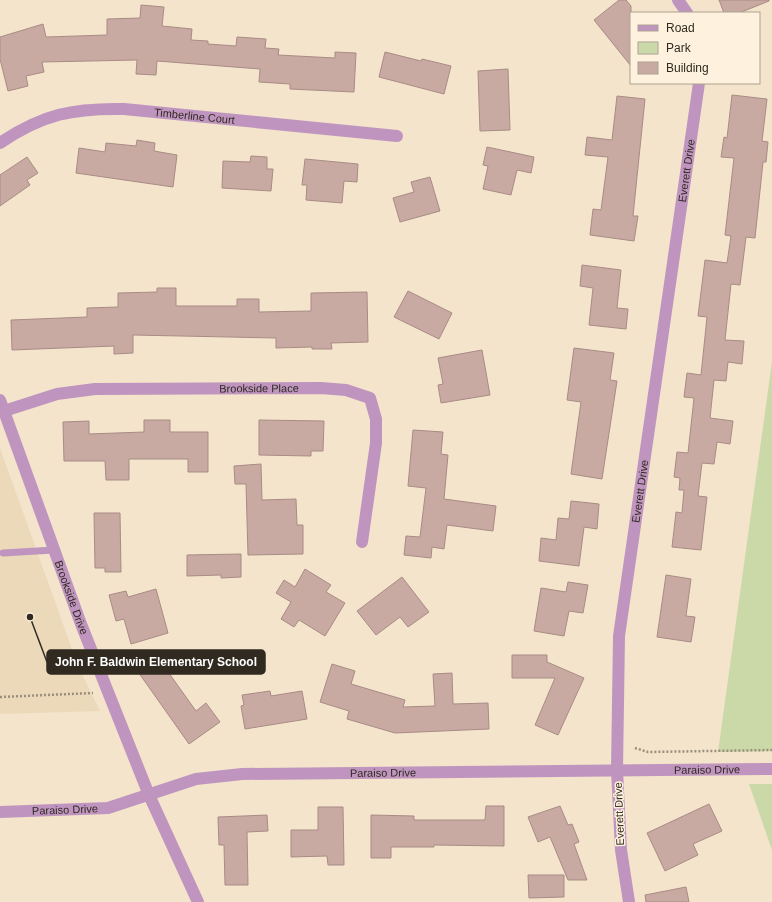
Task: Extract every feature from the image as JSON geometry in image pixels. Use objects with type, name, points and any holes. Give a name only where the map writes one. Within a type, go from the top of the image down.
[{"type":"street","points":[[678,0],[686,12]]},
{"type":"street","name":"Everett Drive","points":[[629,902],[620,850],[617,770],[619,636],[699,84]]},
{"type":"street","name":"Timberline Court","points":[[0,143],[22,128],[58,114],[91,108],[124,109],[397,136]]},
{"type":"street","name":"Brookside Place","points":[[4,411],[57,394],[94,389],[321,388],[346,390],[370,398],[376,419],[376,443],[362,542]]},
{"type":"street","name":"Brookside Drive","points":[[0,400],[81,624],[149,795],[198,902]]},
{"type":"street","name":"Paraiso Drive","points":[[0,812],[108,808],[196,779],[242,774],[772,769]]},
{"type":"lane","points":[[3,553],[54,550]]},
{"type":"path","points":[[0,697],[108,692]]},
{"type":"path","points":[[635,748],[648,752],[772,750]]},
{"type":"shaded area","points":[[0,448],[78,666],[100,711],[0,714]]},
{"type":"green space","points":[[772,362],[772,751],[718,752]]},
{"type":"green space","points":[[749,784],[772,784],[772,850]]},
{"type":"building","points":[[619,0],[626,0],[631,6],[630,65],[594,20]]},
{"type":"building","points":[[719,0],[769,0],[742,12],[724,12]]},
{"type":"building","points":[[141,5],[164,7],[162,26],[192,29],[191,40],[208,41],[208,44],[236,46],[237,37],[266,39],[265,48],[279,49],[278,55],[335,58],[335,52],[356,53],[354,92],[290,89],[290,84],[259,82],[260,69],[157,61],[156,75],[136,74],[137,60],[42,62],[44,72],[26,76],[28,86],[8,91],[0,59],[0,37],[43,24],[46,37],[107,35],[107,19],[140,18]]},
{"type":"building","points":[[385,52],[421,61],[422,59],[451,66],[444,94],[379,77]]},
{"type":"building","points":[[508,69],[510,130],[480,131],[478,71]]},
{"type":"building","points":[[732,95],[767,99],[762,141],[768,142],[766,162],[763,162],[755,238],[746,237],[740,285],[731,284],[725,340],[744,341],[742,364],[728,362],[726,381],[714,380],[710,418],[733,421],[730,444],[717,442],[714,464],[702,463],[698,496],[707,497],[701,550],[672,547],[676,512],[682,513],[684,490],[679,490],[680,478],[674,477],[677,452],[688,453],[694,398],[684,397],[687,373],[701,375],[707,317],[698,316],[705,260],[727,263],[731,236],[725,235],[734,158],[721,157],[724,137],[727,138]]},
{"type":"building","points":[[617,96],[645,99],[633,216],[638,216],[634,241],[590,235],[593,209],[601,210],[608,157],[585,155],[587,137],[612,140]]},
{"type":"building","points":[[137,140],[155,143],[154,151],[177,155],[173,187],[76,173],[79,148],[105,152],[106,143],[136,146]]},
{"type":"building","points":[[487,147],[534,157],[531,173],[517,170],[511,195],[483,189],[488,166],[483,165]]},
{"type":"building","points":[[251,156],[267,157],[267,169],[273,169],[271,191],[222,188],[223,161],[250,162]]},
{"type":"building","points":[[27,157],[38,173],[27,180],[30,185],[0,206],[0,175]]},
{"type":"building","points":[[305,159],[358,164],[357,182],[344,181],[342,203],[306,200],[307,185],[302,185]]},
{"type":"building","points":[[430,177],[440,211],[400,222],[393,198],[414,192],[411,182]]},
{"type":"building","points":[[582,265],[621,270],[617,308],[628,309],[626,329],[589,325],[593,288],[580,286]]},
{"type":"building","points":[[157,288],[176,288],[176,306],[237,306],[237,299],[259,299],[259,312],[311,311],[311,293],[367,292],[368,342],[331,343],[332,349],[312,349],[312,347],[276,348],[276,338],[133,335],[133,353],[114,354],[114,346],[12,350],[11,320],[87,317],[87,308],[118,307],[118,293],[157,292]]},
{"type":"building","points":[[408,291],[452,313],[439,339],[394,317]]},
{"type":"building","points":[[574,348],[614,353],[610,380],[617,381],[602,479],[571,474],[581,402],[567,400]]},
{"type":"building","points":[[482,350],[490,395],[441,403],[438,385],[443,384],[438,358]]},
{"type":"building","points":[[144,420],[170,420],[170,432],[208,432],[208,472],[188,472],[188,459],[129,459],[129,480],[106,480],[105,461],[64,461],[63,422],[89,421],[89,434],[144,432]]},
{"type":"building","points":[[259,420],[324,421],[323,451],[311,451],[311,456],[259,455]]},
{"type":"building","points":[[413,430],[443,432],[441,454],[448,455],[444,499],[496,506],[493,531],[447,525],[444,549],[432,547],[431,558],[404,555],[406,536],[420,537],[426,488],[408,486]]},
{"type":"building","points":[[261,464],[262,500],[296,499],[297,525],[303,525],[303,554],[248,555],[246,484],[235,484],[234,466]]},
{"type":"building","points":[[571,501],[599,504],[597,529],[584,527],[579,566],[539,561],[541,538],[556,540],[558,518],[569,519]]},
{"type":"building","points":[[94,513],[120,513],[121,572],[105,572],[105,568],[95,568]]},
{"type":"building","points":[[241,554],[241,577],[221,578],[221,575],[187,576],[187,555]]},
{"type":"building","points":[[305,569],[331,585],[326,592],[345,603],[325,636],[299,620],[294,627],[281,619],[291,602],[276,593],[284,580],[295,587]]},
{"type":"building","points":[[666,575],[691,579],[686,616],[695,617],[691,642],[657,637]]},
{"type":"building","points":[[402,577],[429,612],[408,627],[400,617],[376,635],[357,611]]},
{"type":"building","points":[[568,582],[588,585],[583,613],[569,611],[564,636],[534,631],[541,588],[566,592]]},
{"type":"building","points":[[156,589],[168,633],[131,644],[124,619],[116,621],[109,595],[126,591],[128,597]]},
{"type":"building","points":[[156,655],[196,711],[206,703],[220,722],[189,744],[136,669]]},
{"type":"building","points":[[512,655],[547,655],[547,662],[584,678],[558,735],[535,725],[555,678],[512,678]]},
{"type":"building","points":[[332,664],[355,671],[351,684],[405,700],[403,707],[435,706],[433,674],[452,673],[453,704],[488,703],[489,729],[395,733],[347,719],[349,711],[320,702]]},
{"type":"building","points":[[270,691],[271,696],[302,691],[307,719],[245,729],[241,706],[244,705],[242,695]]},
{"type":"building","points":[[709,804],[722,831],[693,844],[698,855],[665,871],[647,833]]},
{"type":"building","points":[[486,806],[504,806],[504,846],[434,845],[434,847],[391,847],[391,858],[371,858],[371,815],[414,816],[414,820],[485,820]]},
{"type":"building","points":[[560,806],[568,825],[572,824],[579,842],[574,844],[587,880],[568,880],[550,837],[538,842],[528,817]]},
{"type":"building","points":[[318,807],[343,807],[344,865],[328,865],[327,856],[291,857],[291,830],[318,830]]},
{"type":"building","points":[[267,815],[268,831],[247,832],[248,885],[225,885],[224,845],[219,845],[218,817]]},
{"type":"building","points":[[528,875],[564,875],[564,897],[529,898]]},
{"type":"building","points":[[686,887],[689,902],[646,902],[645,895]]},
{"type":"place","name":"John F. Baldwin Elementary School","points":[[30,617]]}]
